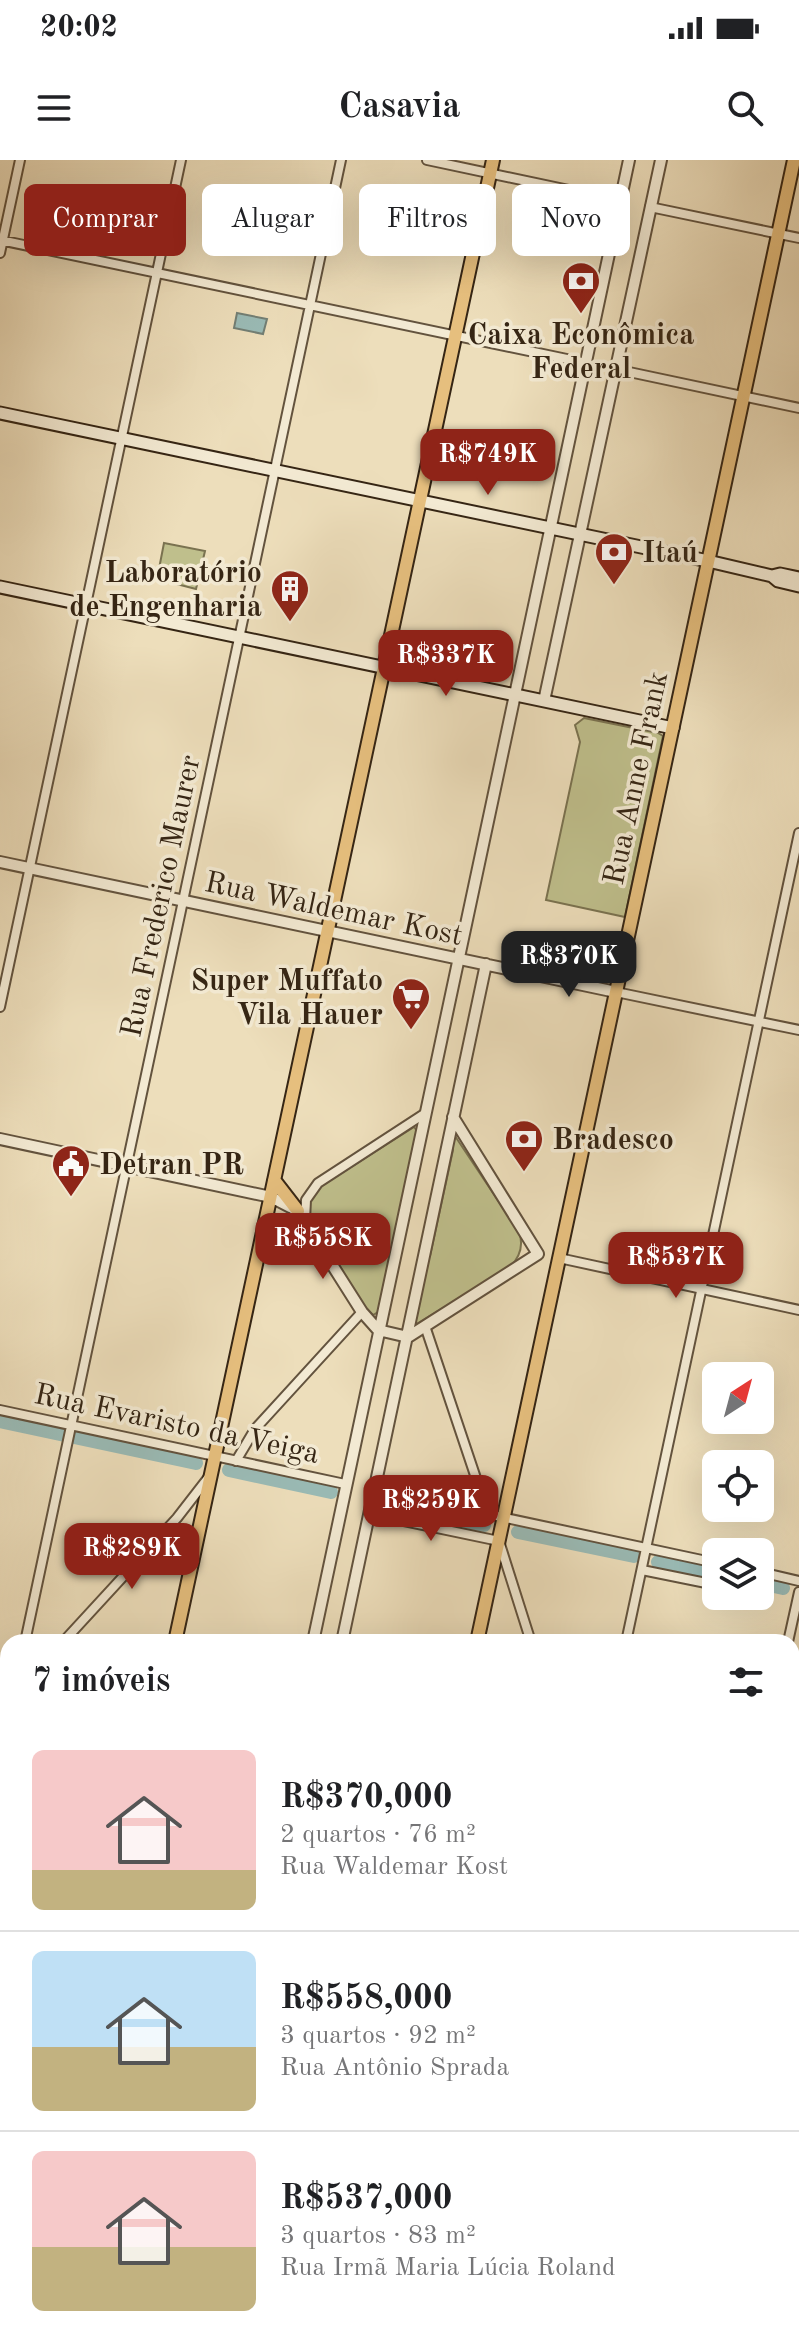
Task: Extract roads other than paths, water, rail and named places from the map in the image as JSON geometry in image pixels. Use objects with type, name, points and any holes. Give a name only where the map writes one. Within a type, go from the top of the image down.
[{"type":"main road","name":"Rua Anne Frank","points":[[479,1634],[794,160]]},
{"type":"main road","points":[[177,1634],[491,167]]},
{"type":"main road","points":[[0,413],[708,561],[772,576],[778,581],[799,586]]},
{"type":"main road","points":[[772,576],[780,574],[799,578]]},
{"type":"main road","points":[[0,587],[673,728]]},
{"type":"main road","points":[[274,1180],[302,1217]]},
{"type":"street","points":[[0,253],[20,160]]},
{"type":"street","points":[[0,1007],[181,160]]},
{"type":"street","name":"Rua Frederico Maurer","points":[[27,1634],[341,160]]},
{"type":"street","points":[[427,160],[491,167],[556,184]]},
{"type":"street","points":[[624,184],[629,160]]},
{"type":"street","points":[[544,701],[661,160]]},
{"type":"street","points":[[650,207],[799,238]]},
{"type":"street","points":[[1,240],[586,363]]},
{"type":"street","points":[[315,1634],[609,256]]},
{"type":"street","points":[[615,369],[799,408]]},
{"type":"street","points":[[628,1634],[799,833]]},
{"type":"street","name":"Rua Waldemar Kost","points":[[0,862],[799,1030]]},
{"type":"street","points":[[344,1634],[486,964]]},
{"type":"street","points":[[302,1217],[306,1200],[318,1183],[424,1114]]},
{"type":"street","points":[[453,1117],[538,1254]]},
{"type":"street","points":[[0,1139],[271,1197],[302,1217],[362,1312],[378,1330],[408,1337],[538,1254],[799,1310]]},
{"type":"street","points":[[236,1461],[255,1429],[362,1312]]},
{"type":"street","points":[[425,1326],[488,1514]]},
{"type":"street","name":"Rua Evaristo da Veiga","points":[[0,1410],[71,1428],[345,1484]]},
{"type":"street","points":[[70,1634],[177,1518],[211,1474]]},
{"type":"street","points":[[375,1490],[702,1560]]},
{"type":"street","points":[[370,1514],[499,1541],[528,1634]]},
{"type":"street","points":[[177,1518],[189,1516],[201,1523]]},
{"type":"street","points":[[642,1570],[702,1582]]},
{"type":"street","points":[[774,1575],[799,1581]]},
{"type":"street","points":[[790,1634],[799,1592]]},
{"type":"water","points":[[237,313],[267,319],[263,334],[234,328]]},
{"type":"waterway","points":[[0,1421],[196,1463]]},
{"type":"waterway","points":[[229,1470],[331,1492]]},
{"type":"waterway","points":[[387,1504],[484,1525]]},
{"type":"waterway","points":[[518,1532],[634,1556]]},
{"type":"waterway","points":[[658,1562],[702,1571]]},
{"type":"waterway","points":[[774,1586],[783,1588]]},
{"type":"place","name":"Caixa Econômica Federal","points":[[581,315]]},
{"type":"place","name":"Itaú","points":[[614,586]]},
{"type":"place","name":"Laboratório de Engenharia","points":[[290,623]]},
{"type":"place","name":"Super Muffato Vila Hauer","points":[[411,1031]]},
{"type":"place","name":"Bradesco","points":[[524,1173]]},
{"type":"place","name":"Detran PR","points":[[71,1198]]}]
